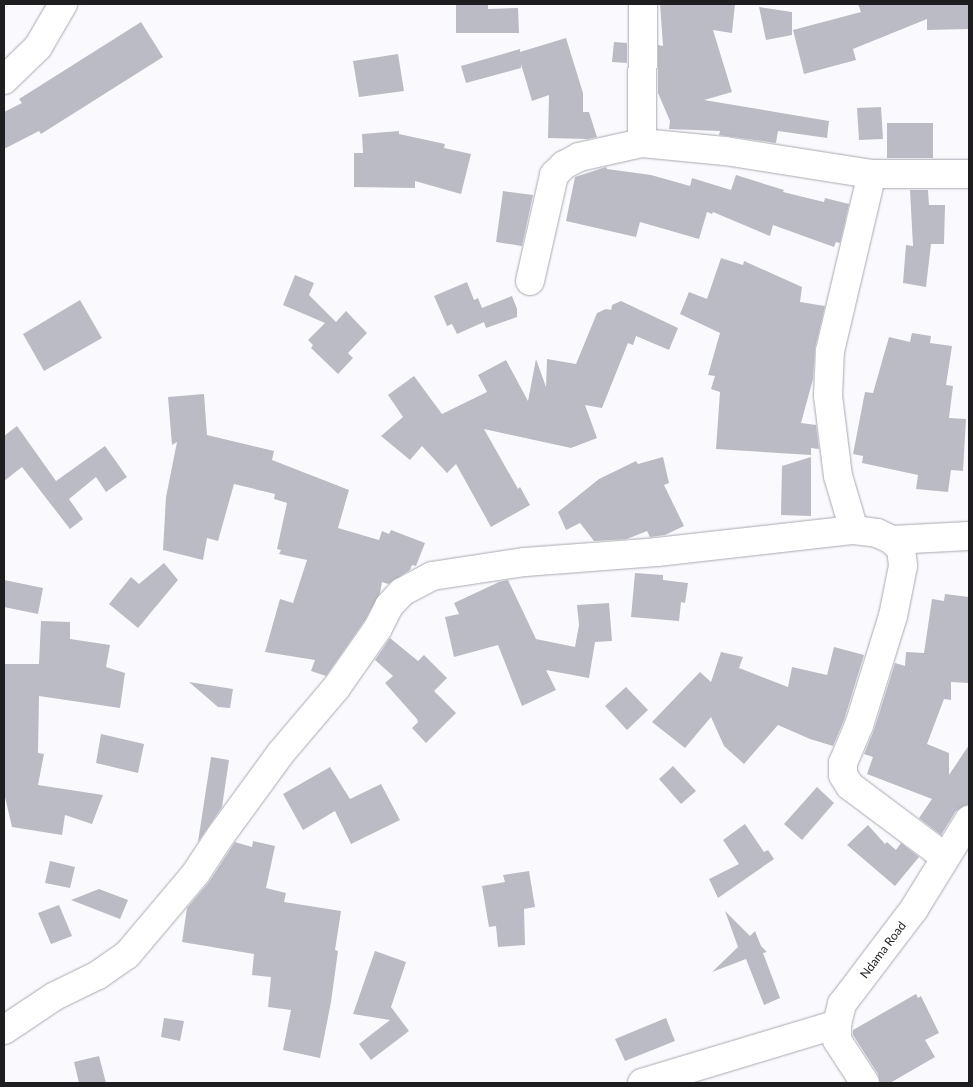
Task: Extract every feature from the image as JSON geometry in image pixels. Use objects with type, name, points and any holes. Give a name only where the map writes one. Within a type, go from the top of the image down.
[{"type":"street","points":[[4,80],[38,47],[64,4]]},
{"type":"street","points":[[642,143],[643,4]]},
{"type":"street","points":[[530,281],[554,175],[564,165],[580,157],[642,143],[725,151],[872,174],[969,174]]},
{"type":"street","points":[[854,530],[838,476],[828,396],[830,351],[872,174]]},
{"type":"street","points":[[4,1030],[55,996],[98,975],[127,955],[196,873],[235,814],[280,754],[336,688],[378,628],[390,606],[402,592],[432,576],[524,562],[657,552],[854,530],[878,533],[892,540],[900,549],[903,566],[895,608],[859,725],[842,762],[843,775],[850,786],[945,856]]},
{"type":"street","points":[[892,540],[969,536]]},
{"type":"street","name":"Ndama Road","points":[[864,1083],[837,1040],[837,1024],[842,1004],[914,909],[969,820]]},
{"type":"street","points":[[642,1083],[837,1024]]},
{"type":"building","points":[[456,4],[488,4],[488,9],[518,8],[519,33],[456,33]]},
{"type":"building","points":[[660,4],[735,4],[732,33],[713,30],[732,92],[704,100],[829,121],[827,138],[778,131],[776,143],[719,135],[720,131],[669,129],[670,121],[658,93],[658,45],[663,46]]},
{"type":"building","points":[[858,4],[969,4],[969,29],[927,30],[927,19],[853,49],[856,60],[804,74],[793,30],[861,12]]},
{"type":"building","points":[[759,7],[792,12],[792,35],[766,40]]},
{"type":"building","points":[[141,22],[163,57],[41,134],[39,131],[4,149],[4,112],[22,103],[19,99]]},
{"type":"building","points":[[566,38],[583,93],[583,112],[589,112],[597,137],[588,139],[548,138],[549,95],[532,101],[521,64],[521,68],[466,83],[461,66],[520,49],[520,52]]},
{"type":"building","points":[[614,42],[627,43],[627,63],[612,62]]},
{"type":"building","points":[[398,54],[404,91],[359,97],[353,61]]},
{"type":"building","points":[[881,107],[883,139],[859,140],[857,108]]},
{"type":"building","points":[[887,123],[933,123],[933,158],[887,158]]},
{"type":"building","points":[[399,131],[399,134],[445,144],[444,148],[471,154],[461,194],[415,181],[415,188],[354,187],[354,153],[363,153],[362,134]]},
{"type":"building","points":[[606,167],[607,169],[651,175],[690,186],[692,178],[731,190],[736,175],[784,190],[783,192],[824,202],[825,198],[849,204],[840,243],[836,242],[834,247],[773,225],[770,236],[713,212],[712,214],[707,212],[699,239],[640,222],[636,237],[566,221],[575,177]]},
{"type":"building","points":[[910,190],[928,190],[929,205],[945,205],[944,244],[931,244],[926,287],[903,283],[906,245],[913,246]]},
{"type":"building","points":[[503,191],[533,195],[522,246],[496,242]]},
{"type":"building","points":[[721,258],[743,265],[744,261],[802,287],[800,302],[825,306],[815,348],[813,379],[801,423],[816,425],[819,449],[811,448],[811,455],[716,449],[720,392],[711,389],[715,376],[708,375],[720,333],[680,314],[689,292],[707,299]]},
{"type":"building","points":[[295,275],[314,283],[309,295],[336,322],[346,311],[367,333],[348,353],[353,358],[338,374],[311,348],[313,345],[308,340],[325,323],[283,305]]},
{"type":"building","points":[[467,282],[474,300],[478,298],[482,308],[512,296],[517,309],[517,317],[486,328],[484,322],[457,334],[452,324],[447,326],[434,296]]},
{"type":"building","points":[[80,300],[102,338],[44,371],[23,334]]},
{"type":"building","points":[[621,301],[678,328],[669,350],[636,336],[633,345],[628,343],[602,408],[585,405],[597,438],[571,448],[484,429],[518,489],[520,487],[530,505],[491,527],[456,464],[447,473],[422,446],[410,460],[381,436],[403,417],[388,395],[414,376],[442,414],[487,392],[478,375],[506,360],[528,401],[536,359],[546,387],[547,359],[576,364],[597,313],[606,309],[611,310],[612,305]]},
{"type":"building","points":[[912,333],[931,336],[930,343],[952,346],[946,385],[953,386],[949,418],[966,419],[963,471],[951,470],[948,492],[916,489],[918,475],[862,463],[863,456],[853,454],[865,392],[873,393],[889,337],[910,342]]},
{"type":"building","points":[[204,394],[207,435],[274,451],[272,460],[349,490],[338,528],[379,540],[382,531],[389,534],[391,530],[425,543],[416,566],[412,565],[410,570],[388,584],[382,582],[380,593],[365,620],[326,676],[311,671],[315,660],[265,652],[280,599],[293,603],[307,560],[279,554],[281,550],[277,549],[287,503],[274,499],[275,494],[234,484],[218,541],[207,538],[203,560],[163,550],[166,497],[177,442],[172,445],[168,397]]},
{"type":"building","points":[[17,426],[56,481],[105,446],[127,477],[106,492],[96,477],[69,499],[83,519],[70,529],[22,467],[4,481],[4,436]]},
{"type":"building","points":[[663,457],[669,483],[664,485],[684,526],[665,535],[650,537],[647,531],[627,539],[594,541],[580,523],[566,530],[558,512],[599,479],[636,461],[638,464]]},
{"type":"building","points":[[811,457],[811,516],[781,515],[782,466]]},
{"type":"building","points":[[164,563],[178,580],[138,628],[109,604],[131,577],[139,584]]},
{"type":"building","points":[[635,573],[663,575],[663,580],[688,583],[685,603],[681,602],[679,621],[631,617]]},
{"type":"building","points":[[4,580],[43,588],[38,614],[4,607]]},
{"type":"building","points":[[508,580],[536,639],[575,647],[579,625],[577,605],[609,603],[612,641],[595,642],[589,678],[546,670],[556,690],[522,706],[498,645],[454,657],[445,617],[459,614],[454,603],[499,582]]},
{"type":"building","points":[[945,594],[969,597],[969,683],[951,682],[951,700],[944,699],[927,744],[949,753],[949,775],[969,745],[969,804],[956,811],[941,835],[919,818],[932,799],[867,774],[873,757],[864,754],[874,730],[895,663],[905,666],[906,652],[924,653],[932,599],[944,601]]},
{"type":"building","points":[[41,621],[70,622],[70,639],[110,645],[106,667],[125,673],[120,708],[39,696],[38,753],[44,754],[38,785],[103,795],[92,824],[65,815],[62,835],[12,827],[4,793],[4,664],[39,664]]},
{"type":"building","points":[[390,638],[418,661],[424,655],[447,678],[434,691],[456,713],[426,743],[412,728],[418,722],[417,719],[385,683],[393,676],[375,660]]},
{"type":"building","points":[[834,647],[864,655],[844,720],[833,746],[810,739],[778,725],[744,764],[724,746],[711,717],[685,748],[652,722],[700,672],[711,682],[721,652],[743,657],[739,668],[788,687],[792,667],[827,675]]},
{"type":"building","points":[[189,682],[233,689],[230,708],[218,707]]},
{"type":"building","points":[[626,687],[648,710],[627,730],[605,706]]},
{"type":"building","points":[[101,734],[144,744],[138,773],[96,763]]},
{"type":"building","points":[[211,757],[229,760],[222,807],[198,842]]},
{"type":"building","points":[[673,766],[696,791],[681,804],[659,779]]},
{"type":"building","points":[[330,767],[350,799],[381,784],[400,820],[351,844],[335,811],[303,830],[283,794]]},
{"type":"building","points":[[817,787],[834,803],[802,840],[784,824]]},
{"type":"building","points":[[745,824],[764,852],[768,850],[774,859],[718,898],[709,879],[739,864],[723,840]]},
{"type":"building","points":[[868,825],[885,844],[887,842],[896,850],[901,843],[919,857],[895,886],[847,845]]},
{"type":"building","points":[[253,841],[275,846],[266,888],[286,893],[284,902],[341,911],[335,950],[338,951],[331,1002],[320,1058],[283,1050],[291,1010],[268,1007],[271,977],[252,975],[254,954],[182,942],[187,908],[209,882],[235,842],[252,847]]},
{"type":"building","points":[[50,861],[75,867],[70,888],[45,883]]},
{"type":"building","points":[[529,871],[535,907],[524,909],[525,945],[498,947],[496,926],[489,927],[482,886],[505,882],[503,875]]},
{"type":"building","points":[[99,889],[128,900],[120,919],[71,900]]},
{"type":"building","points":[[59,905],[72,936],[51,944],[38,913]]},
{"type":"building","points":[[725,911],[750,936],[755,931],[761,946],[767,952],[763,953],[780,998],[764,1005],[746,959],[712,972],[738,947]]},
{"type":"building","points":[[375,951],[406,962],[391,1007],[409,1031],[371,1060],[359,1044],[390,1020],[353,1014]]},
{"type":"building","points":[[916,994],[918,998],[921,996],[939,1033],[925,1040],[935,1057],[890,1083],[880,1083],[878,1074],[853,1035],[853,1030]]},
{"type":"building","points":[[164,1018],[184,1021],[180,1041],[161,1037]]},
{"type":"building","points":[[666,1018],[675,1041],[625,1061],[615,1039]]},
{"type":"building","points":[[99,1056],[106,1083],[79,1083],[74,1062]]}]
